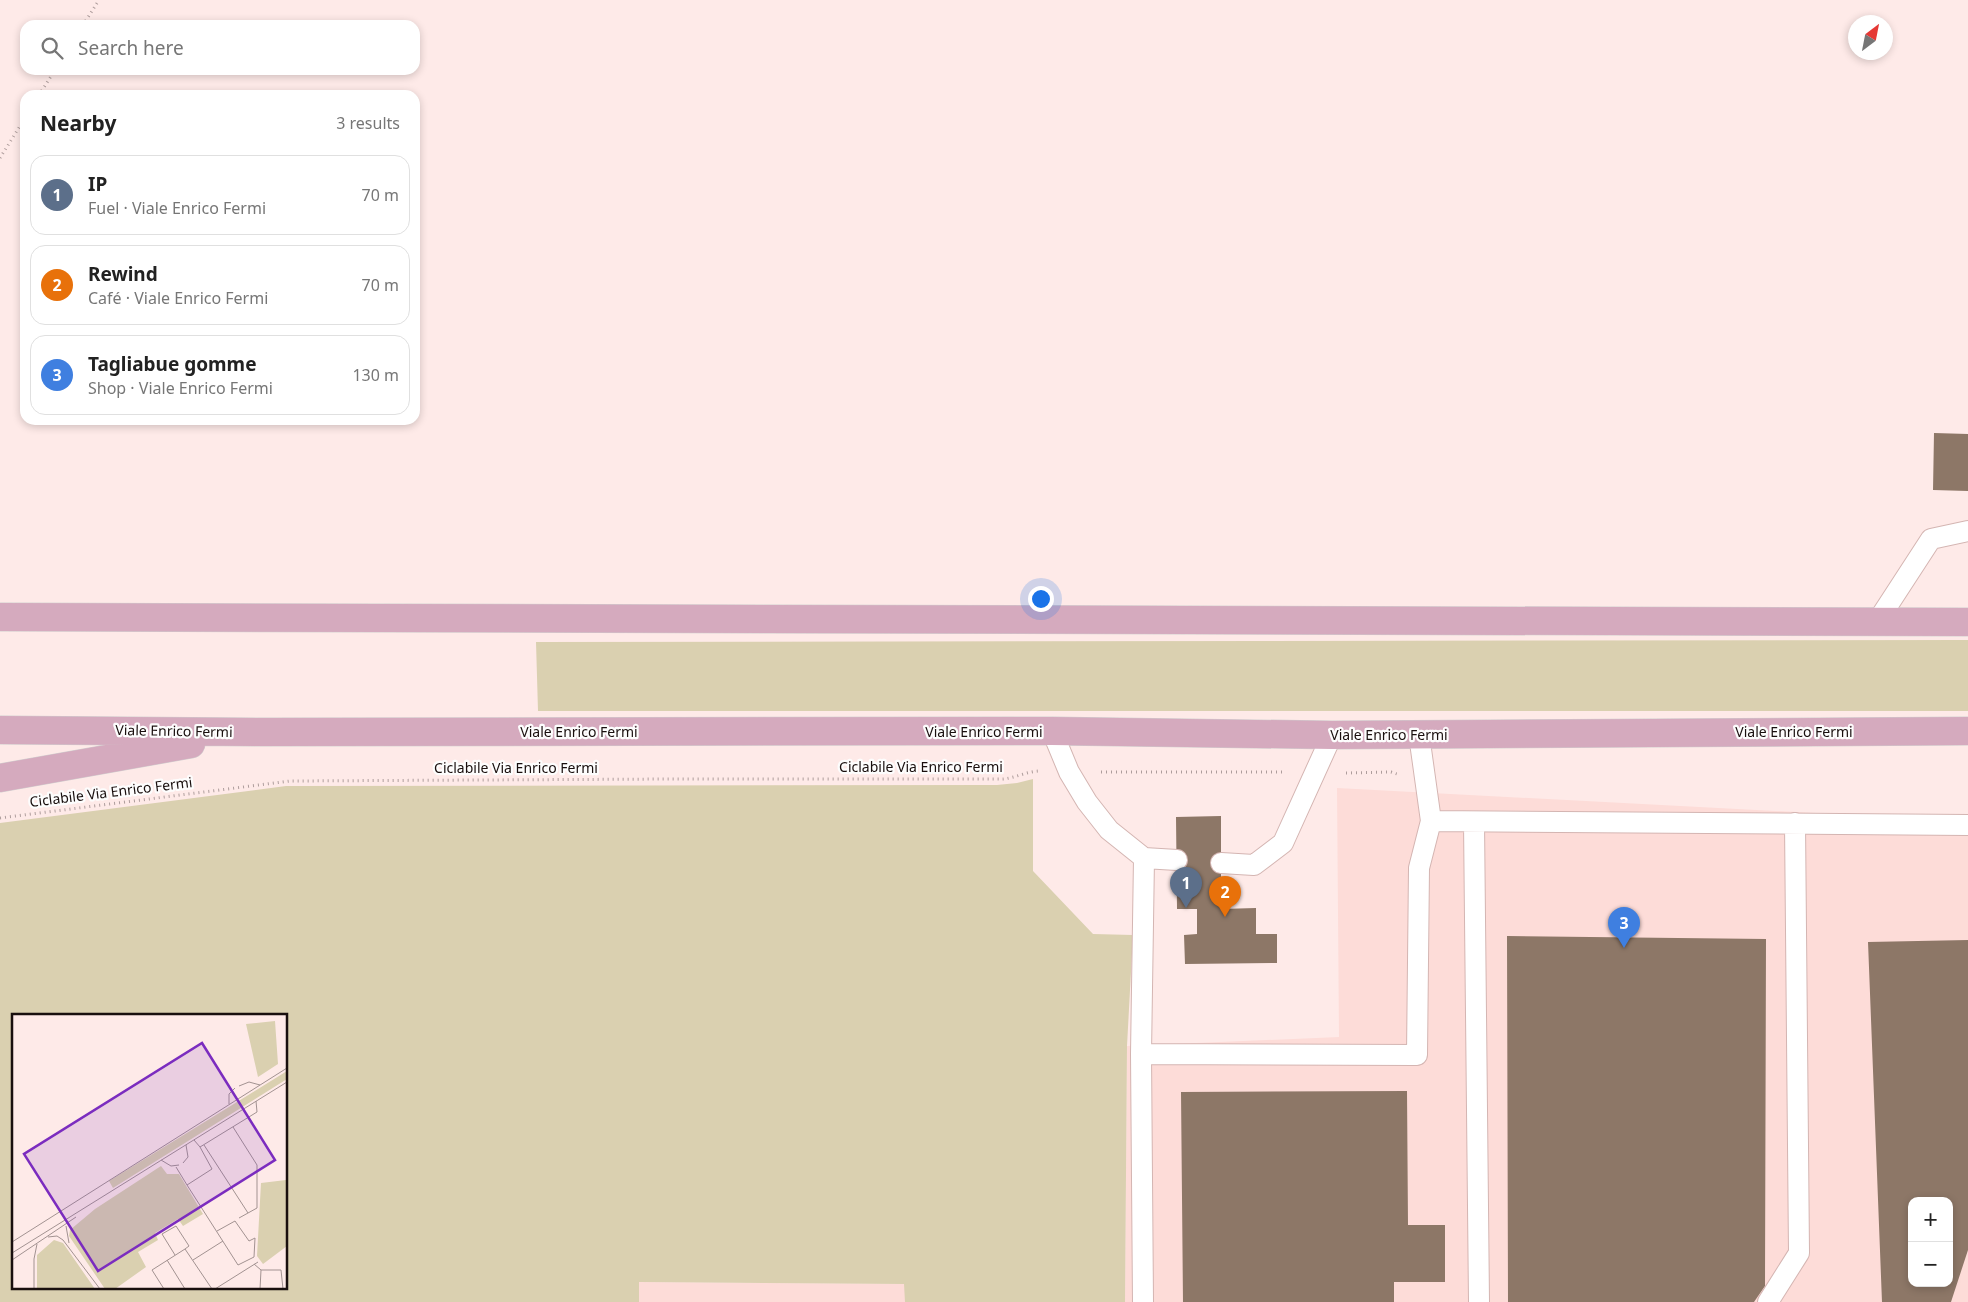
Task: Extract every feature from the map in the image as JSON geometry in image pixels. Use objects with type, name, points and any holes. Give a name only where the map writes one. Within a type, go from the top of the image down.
[{"type":"main road","points":[[0,617],[1968,622]]},
{"type":"main road","name":"Viale Enrico Fermi","points":[[0,730],[256,732],[1052,732],[1332,735],[1968,731]]},
{"type":"main road","points":[[0,778],[256,732]]},
{"type":"lane","points":[[1877,622],[1931,539],[1968,531]]},
{"type":"lane","points":[[1052,732],[1069,772],[1087,802],[1109,830],[1144,858],[1177,860]]},
{"type":"lane","points":[[1221,863],[1254,865],[1283,843],[1332,735]]},
{"type":"lane","points":[[1141,1054],[1417,1056],[1418,868],[1431,821],[1419,735]]},
{"type":"lane","points":[[1431,821],[1968,825]]},
{"type":"lane","points":[[1474,822],[1479,1302]]},
{"type":"lane","points":[[1768,1302],[1799,1254],[1795,823]]},
{"type":"lane","points":[[1143,1302],[1141,1054],[1144,858]]},
{"type":"path","points":[[86,20],[99,0]]},
{"type":"path","points":[[42,90],[52,75]]},
{"type":"path","points":[[0,158],[20,126]]},
{"type":"path","name":"Ciclabile Via Enrico Fermi","points":[[0,818],[290,781],[1003,779],[1018,777],[1032,771]]},
{"type":"path","points":[[1108,772],[1273,772]]},
{"type":"path","points":[[1343,773],[1391,772]]},
{"type":"shaded area","points":[[1968,640],[1968,711],[538,711],[536,642]]},
{"type":"shaded area","points":[[1033,779],[1033,871],[1093,934],[1133,935],[1127,1046],[1125,1302],[905,1302],[904,1284],[639,1282],[639,1302],[0,1302],[0,823],[286,786],[997,785]]},
{"type":"shaded area","points":[[1337,788],[1968,821],[1968,1302],[1125,1302],[1127,1046],[1339,1037]]},
{"type":"shaded area","points":[[639,1282],[905,1284],[905,1302],[639,1302]]},
{"type":"building","points":[[1934,433],[1968,434],[1968,491],[1933,490]]},
{"type":"building","points":[[1221,816],[1221,909],[1256,908],[1256,934],[1277,934],[1277,963],[1185,964],[1184,935],[1197,934],[1197,909],[1177,909],[1176,817]]},
{"type":"building","points":[[1507,936],[1766,939],[1765,1286],[1754,1302],[1508,1302]]},
{"type":"building","points":[[1968,940],[1968,1250],[1951,1302],[1882,1302],[1868,942]]},
{"type":"building","points":[[1407,1091],[1408,1225],[1445,1225],[1445,1282],[1394,1282],[1394,1302],[1183,1302],[1181,1092]]},
{"type":"place","name":"IP","points":[[1186,908]]},
{"type":"place","name":"Rewind","points":[[1225,917]]},
{"type":"place","name":"Tagliabue gomme","points":[[1624,948]]}]
